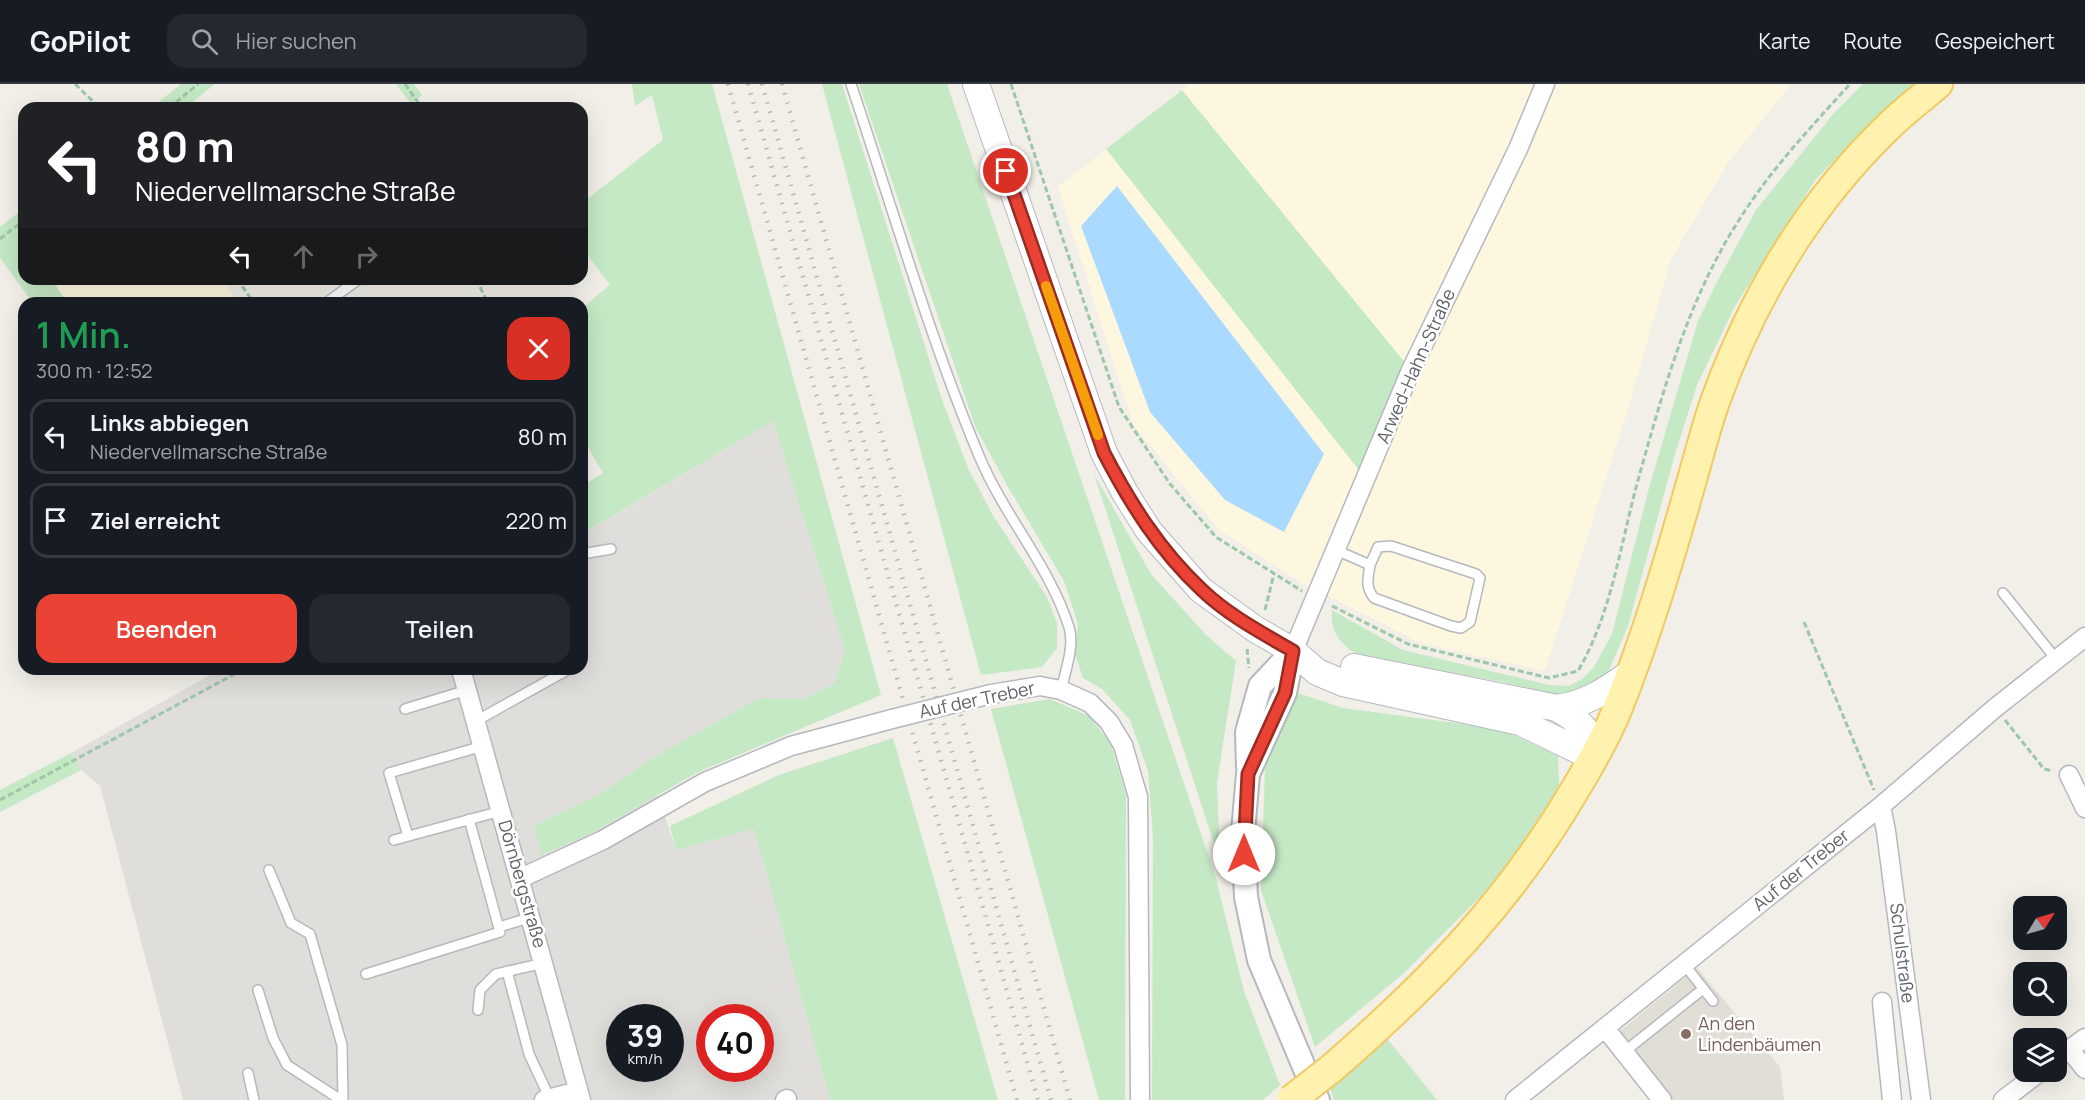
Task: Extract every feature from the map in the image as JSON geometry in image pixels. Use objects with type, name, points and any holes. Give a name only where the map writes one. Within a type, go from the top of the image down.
[{"type":"main road","points":[[976,84],[1104,453],[1149,531],[1201,590],[1255,629],[1293,651],[1317,672],[1343,683],[1520,722],[1594,758]]},
{"type":"main road","points":[[1291,1100],[1332,1068],[1396,1012],[1462,945],[1515,881],[1551,830],[1594,758],[1617,710],[1659,595],[1716,401],[1765,289],[1794,241],[1838,180],[1889,126],[1938,84]]},
{"type":"main road","points":[[1293,651],[1367,670],[1557,708],[1578,705],[1599,696],[1629,674]]},
{"type":"main road","points":[[1557,708],[1580,722],[1591,737],[1594,758]]},
{"type":"street","name":"Arwed-Hahn-Straße","points":[[1293,651],[1411,370],[1518,149],[1545,84]]},
{"type":"street","name":"Auf der Treber","points":[[1515,1100],[1881,806],[1995,708],[2085,637]]},
{"type":"street","points":[[1293,651],[1285,693],[1248,774],[1244,832],[1246,897],[1259,960],[1318,1100]]},
{"type":"street","name":"Dörnbergstraße","points":[[463,675],[521,878],[579,1096]]},
{"type":"street","name":"Auf der Treber","points":[[521,878],[603,840],[716,778],[791,746],[991,694],[1040,686],[1061,690],[1090,703],[1109,722],[1123,745],[1138,797],[1140,1100]]},
{"type":"street","points":[[2069,775],[2085,808]]},
{"type":"street","name":"Schulstraße","points":[[1881,806],[1921,1100]]},
{"type":"street","points":[[1882,1002],[1892,1100]]},
{"type":"street","points":[[1605,1028],[1662,1100]]},
{"type":"street","points":[[2067,1051],[2085,1038]]},
{"type":"street","points":[[2067,1057],[2085,1069]]},
{"type":"street","points":[[2003,1100],[2027,1082]]},
{"type":"street","points":[[547,1099],[579,1096]]},
{"type":"lane","points":[[851,84],[952,388],[981,461],[1004,506],[1058,599],[1070,630],[1068,663],[1061,690]]},
{"type":"lane","points":[[334,297],[351,285]]},
{"type":"lane","points":[[1391,546],[1476,574],[1480,578],[1470,622],[1461,628],[1451,626],[1374,598],[1368,591],[1370,565],[1378,548],[1391,546]]},
{"type":"lane","points":[[588,553],[611,549]]},
{"type":"lane","points":[[1336,550],[1370,565]]},
{"type":"lane","points":[[2003,593],[2056,659]]},
{"type":"lane","points":[[476,721],[558,675]]},
{"type":"lane","points":[[405,709],[467,690]]},
{"type":"lane","points":[[408,836],[389,773],[483,746]]},
{"type":"lane","points":[[394,840],[501,811]]},
{"type":"lane","points":[[366,974],[500,932],[469,819]]},
{"type":"lane","points":[[269,870],[291,922],[310,934],[342,1045],[342,1100]]},
{"type":"lane","points":[[499,927],[532,918]]},
{"type":"lane","points":[[478,1010],[480,990],[496,974],[544,963]]},
{"type":"lane","points":[[1684,964],[1713,1001]]},
{"type":"lane","points":[[507,971],[529,1054],[547,1099]]},
{"type":"lane","points":[[1624,1052],[1703,989]]},
{"type":"lane","points":[[258,990],[273,1038],[287,1065],[342,1100]]},
{"type":"lane","points":[[248,1073],[254,1100]]},
{"type":"path","points":[[75,84],[94,102]]},
{"type":"path","points":[[176,102],[198,84]]},
{"type":"path","points":[[405,84],[418,102]]},
{"type":"path","points":[[1011,84],[1119,407],[1170,484],[1216,537],[1315,599],[1408,644],[1549,678],[1578,672],[1594,643],[1607,603],[1633,498],[1682,333],[1710,269],[1741,216],[1788,152],[1850,84]]},
{"type":"path","points":[[0,239],[18,225]]},
{"type":"path","points":[[1804,622],[1881,806]]},
{"type":"path","points":[[0,800],[233,675]]},
{"type":"path","points":[[1995,708],[2044,769],[2069,775]]},
{"type":"shaded area","points":[[1189,84],[1791,84],[1729,161],[1671,259],[1627,412],[1545,671],[1421,643],[1304,584],[1219,530],[1133,424],[1058,187]]},
{"type":"shaded area","points":[[55,285],[226,285],[235,297],[64,297]]},
{"type":"shaded area","points":[[773,421],[845,650],[834,684],[803,699],[759,698],[654,757],[599,794],[534,826],[543,855],[590,834],[658,795],[676,850],[754,829],[830,1100],[183,1100],[100,786],[81,770],[71,753],[210,675],[588,675],[588,531]]},
{"type":"shaded area","name":"An den Lindenbäumen","points":[[1697,968],[1780,1067],[1784,1100],[1670,1100],[1620,1038],[1620,1031]]},
{"type":"green space","points":[[181,84],[215,84],[192,102],[158,102]]},
{"type":"green space","points":[[396,84],[414,84],[422,95],[413,102],[410,102]]},
{"type":"green space","points":[[632,84],[712,84],[881,695],[698,772],[590,834],[542,855],[534,826],[599,794],[654,757],[759,698],[803,699],[834,684],[845,650],[773,421],[588,530],[588,482],[603,473],[588,447],[588,303],[610,285],[588,256],[588,198],[663,140],[652,95],[635,106]]},
{"type":"green space","points":[[822,84],[842,84],[942,400],[968,468],[992,514],[1047,597],[1057,623],[1057,648],[1042,667],[981,675]]},
{"type":"green space","points":[[859,84],[947,84],[1215,875],[1244,991],[1280,1085],[1263,1100],[1152,1100],[1153,838],[1148,771],[1130,720],[1102,689],[1083,678],[1074,651],[1078,624],[1064,581],[975,426]]},
{"type":"green space","points":[[1863,84],[1918,84],[1869,125],[1816,179],[1735,306],[1697,385],[1675,454],[1628,626],[1610,668],[1598,684],[1563,697],[1503,682],[1361,656],[1348,648],[1335,631],[1332,610],[1403,650],[1549,685],[1569,686],[1582,679],[1594,667],[1612,634],[1649,488],[1698,321],[1756,210],[1834,113]]},
{"type":"green space","points":[[1182,90],[1411,370],[1366,479],[1106,149]]},
{"type":"green space","points":[[18,213],[18,283],[0,258],[0,227]]},
{"type":"green space","points":[[20,285],[55,285],[64,297],[29,297]]},
{"type":"green space","points":[[1094,474],[1151,574],[1207,636],[1236,661],[1217,782],[1220,862]]},
{"type":"green space","points":[[1298,693],[1343,708],[1500,729],[1558,756],[1559,787],[1501,876],[1404,973],[1315,1047],[1261,890],[1265,768]]},
{"type":"green space","points":[[1050,699],[1089,716],[1111,744],[1126,795],[1125,1100],[1099,1100],[991,709]]},
{"type":"green space","points":[[893,738],[998,1100],[830,1100],[754,829],[676,850],[670,826],[779,775]]},
{"type":"green space","points":[[71,753],[81,770],[0,812],[0,790]]},
{"type":"green space","points":[[1385,1036],[1437,1100],[1334,1100],[1328,1083]]},
{"type":"water","points":[[1117,186],[1324,454],[1284,532],[1225,500],[1150,412],[1081,226]]},
{"type":"railway","points":[[728,84],[1017,1100]]},
{"type":"railway","points":[[748,84],[1038,1100]]},
{"type":"railway","points":[[762,84],[1051,1100]]},
{"type":"railway","points":[[782,84],[1070,1100]]},
{"type":"slow traffic","points":[[1046,286],[1098,435]]},
{"type":"place","name":"An den Lindenbäumen","points":[[1686,1034]]},
{"type":"route","points":[[1006,171],[1104,453],[1125,493],[1149,531],[1201,590],[1255,629],[1293,651],[1285,693],[1248,774],[1244,854]]}]
